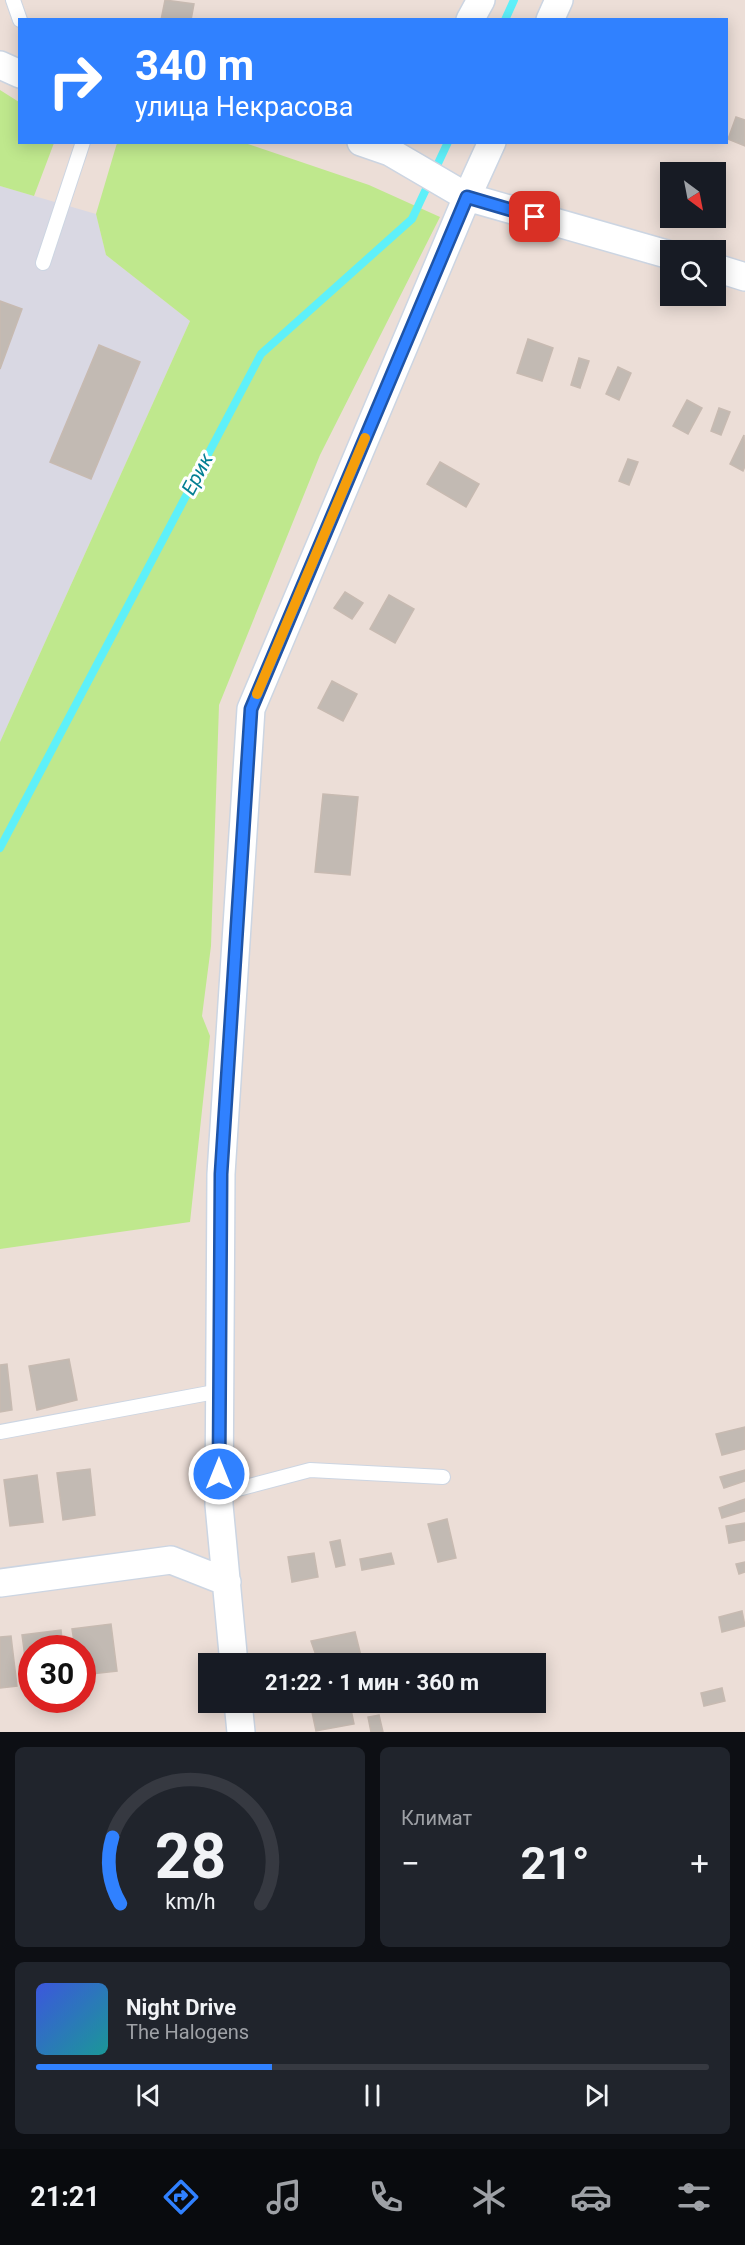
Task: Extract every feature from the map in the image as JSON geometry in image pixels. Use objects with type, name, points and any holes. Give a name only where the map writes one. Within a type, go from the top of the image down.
[{"type":"street","points":[[471,18],[481,0]]},
{"type":"street","points":[[551,18],[559,0]]},
{"type":"street","points":[[0,65],[18,73]]},
{"type":"street","points":[[374,144],[393,147],[467,197],[660,252]]},
{"type":"street","points":[[233,1653],[219,1494],[221,1174],[251,709],[491,144]]},
{"type":"street","points":[[726,271],[745,277]]},
{"type":"street","points":[[0,1583],[171,1560],[226,1582]]},
{"type":"street","points":[[239,1713],[241,1732]]},
{"type":"lane","points":[[13,0],[19,18]]},
{"type":"lane","points":[[43,263],[82,144]]},
{"type":"lane","points":[[0,1432],[220,1391]]},
{"type":"lane","points":[[219,1494],[310,1470],[443,1477]]},
{"type":"shaded area","points":[[0,186],[96,214],[106,255],[190,321],[0,742]]},
{"type":"green space","points":[[0,90],[18,101],[18,144],[54,144],[34,196],[0,186]]},
{"type":"green space","points":[[117,144],[248,144],[369,185],[440,217],[320,455],[219,705],[211,946],[202,1016],[210,1036],[190,1222],[0,1249],[0,742],[190,321],[106,255],[96,214]]},
{"type":"building","points":[[165,0],[194,4],[191,18],[161,18]]},
{"type":"building","points":[[736,117],[745,120],[745,146],[728,139]]},
{"type":"building","points":[[0,301],[22,309],[0,369]]},
{"type":"building","points":[[528,339],[553,348],[542,381],[517,373]]},
{"type":"building","points":[[99,345],[140,362],[91,479],[50,462]]},
{"type":"building","points":[[579,358],[589,361],[580,388],[571,385]]},
{"type":"building","points":[[618,367],[631,373],[619,400],[606,394]]},
{"type":"building","points":[[687,400],[702,408],[688,434],[673,426]]},
{"type":"building","points":[[719,408],[730,412],[721,435],[711,431]]},
{"type":"building","points":[[744,435],[745,466],[743,471],[730,464]]},
{"type":"building","points":[[628,459],[638,462],[629,485],[619,481]]},
{"type":"building","points":[[440,462],[479,484],[466,507],[427,484]]},
{"type":"building","points":[[345,592],[363,603],[352,619],[334,608]]},
{"type":"building","points":[[389,595],[414,609],[395,643],[370,629]]},
{"type":"building","points":[[332,681],[357,694],[343,721],[318,708]]},
{"type":"building","points":[[323,794],[358,797],[350,875],[315,872]]},
{"type":"building","points":[[69,1359],[77,1400],[37,1410],[29,1366]]},
{"type":"building","points":[[7,1364],[12,1410],[0,1412],[0,1365]]},
{"type":"building","points":[[745,1427],[745,1449],[722,1455],[716,1434]]},
{"type":"building","points":[[90,1469],[95,1515],[63,1520],[57,1473]]},
{"type":"building","points":[[745,1470],[745,1481],[724,1488],[720,1477]]},
{"type":"building","points":[[37,1475],[43,1522],[10,1526],[4,1480]]},
{"type":"building","points":[[745,1499],[745,1511],[722,1518],[719,1508]]},
{"type":"building","points":[[447,1519],[456,1558],[438,1562],[428,1524]]},
{"type":"building","points":[[745,1523],[745,1540],[729,1543],[726,1526]]},
{"type":"building","points":[[340,1540],[345,1565],[336,1567],[330,1542]]},
{"type":"building","points":[[314,1553],[318,1577],[292,1582],[288,1557]]},
{"type":"building","points":[[391,1553],[394,1564],[362,1570],[360,1559]]},
{"type":"building","points":[[745,1562],[745,1572],[739,1574],[736,1564]]},
{"type":"building","points":[[742,1611],[745,1626],[722,1632],[719,1617]]},
{"type":"building","points":[[111,1624],[117,1671],[96,1673],[96,1635],[73,1635],[72,1629]]},
{"type":"building","points":[[61,1630],[62,1635],[22,1635]]},
{"type":"building","points":[[355,1632],[360,1653],[315,1653],[311,1641]]},
{"type":"building","points":[[11,1636],[17,1686],[0,1688],[0,1637]]},
{"type":"building","points":[[722,1688],[725,1701],[704,1706],[701,1693]]},
{"type":"building","points":[[312,1713],[352,1713],[354,1724],[316,1731]]},
{"type":"building","points":[[379,1715],[383,1732],[371,1732],[368,1717]]},
{"type":"waterway","name":"Ерик","points":[[506,18],[514,0]]},
{"type":"waterway","name":"Ерик","points":[[0,848],[261,354],[412,219],[447,144]]},
{"type":"slow traffic","points":[[257,694],[365,438]]},
{"type":"route","points":[[219,1474],[221,1174],[251,709],[467,197],[535,217]]}]
